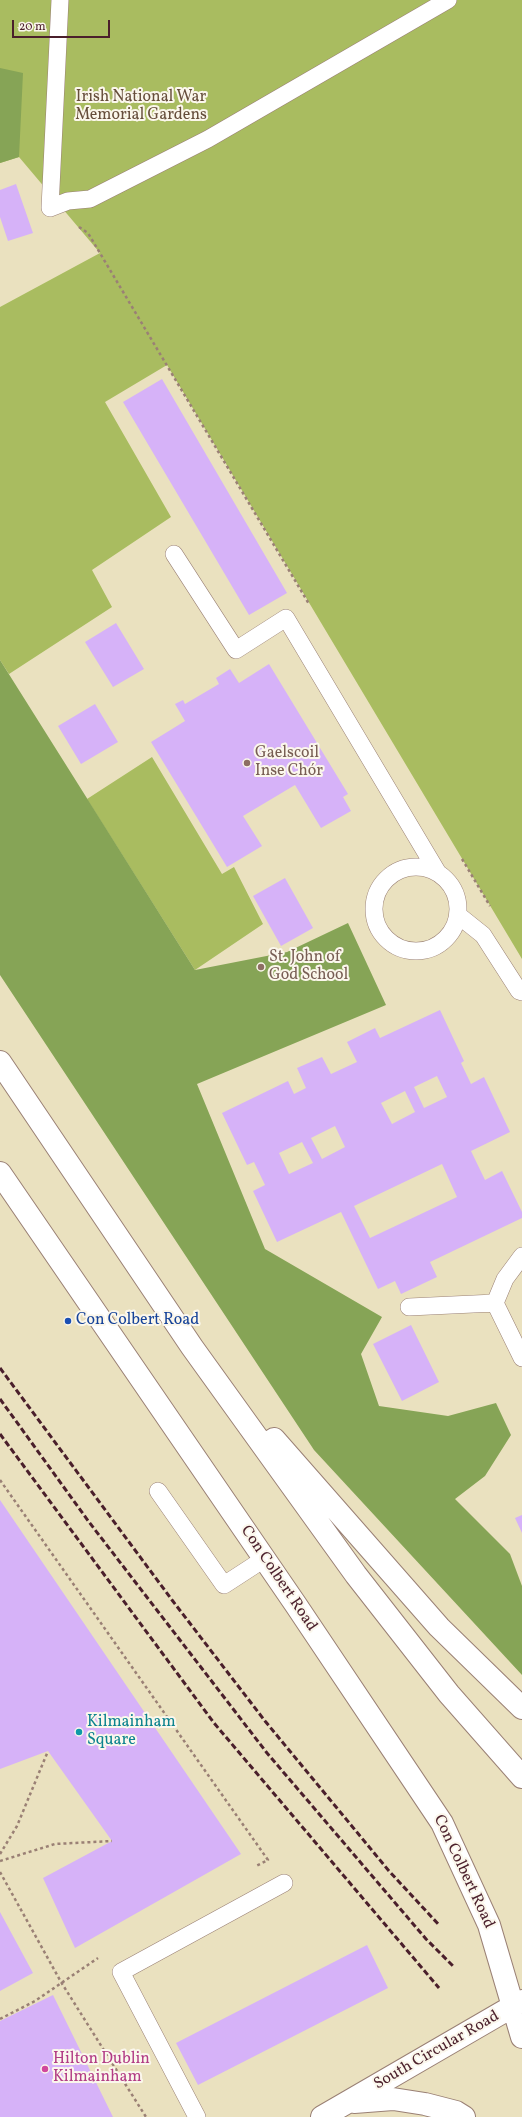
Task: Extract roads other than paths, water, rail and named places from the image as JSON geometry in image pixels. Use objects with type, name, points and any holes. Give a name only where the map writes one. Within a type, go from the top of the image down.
[{"type":"main road","points":[[0,1062],[192,1347],[356,1575],[449,1694],[522,1777]]},
{"type":"main road","name":"Con Colbert Road","points":[[0,1173],[264,1559],[442,1823],[489,1925],[517,2004],[522,2036]]},
{"type":"main road","points":[[192,1347],[439,1627],[522,1708]]},
{"type":"main road","name":"South Circular Road","points":[[322,2117],[351,2102],[517,2004]]},
{"type":"main road","name":"South Circular Road","points":[[351,2102],[400,2100],[425,2104],[456,2112],[464,2117]]},
{"type":"lane","points":[[60,0],[50,208],[68,201],[90,199],[208,139],[448,0]]},
{"type":"lane","points":[[174,554],[236,650],[286,618],[438,874]]},
{"type":"lane","points":[[416,867],[431,869],[438,874],[452,888],[457,901],[458,916],[453,928],[445,939],[434,946],[422,950],[408,950],[396,946],[385,937],[378,926],[374,913],[374,900],[380,887],[389,876],[402,869],[416,867]]},
{"type":"lane","points":[[458,916],[483,935],[519,990],[522,992]]},
{"type":"lane","points":[[522,1256],[505,1279],[495,1303],[522,1358]]},
{"type":"lane","points":[[409,1307],[495,1303]]},
{"type":"lane","points":[[158,1491],[224,1585],[264,1559]]},
{"type":"lane","points":[[197,2117],[121,1972],[284,1883]]},
{"type":"railway","points":[[0,1368],[172,1600],[265,1721],[389,1871],[440,1926]]},
{"type":"railway","points":[[0,1399],[89,1522],[267,1753],[426,1939],[454,1967]]},
{"type":"railway","points":[[0,1434],[214,1723],[439,1988]]},
{"type":"place","name":"Gaelscoil Inse Chór","points":[[247,763]]},
{"type":"place","name":"St. John of God School","points":[[261,967]]},
{"type":"place","name":"Con Colbert Road","points":[[68,1321]]},
{"type":"place","name":"Kilmainham Square","points":[[79,1732]]},
{"type":"place","name":"Hilton Dublin Kilmainham","points":[[45,2069]]},
{"type":"park label","name":"Irish National War Memorial Gardens","points":[[141,107]]}]
